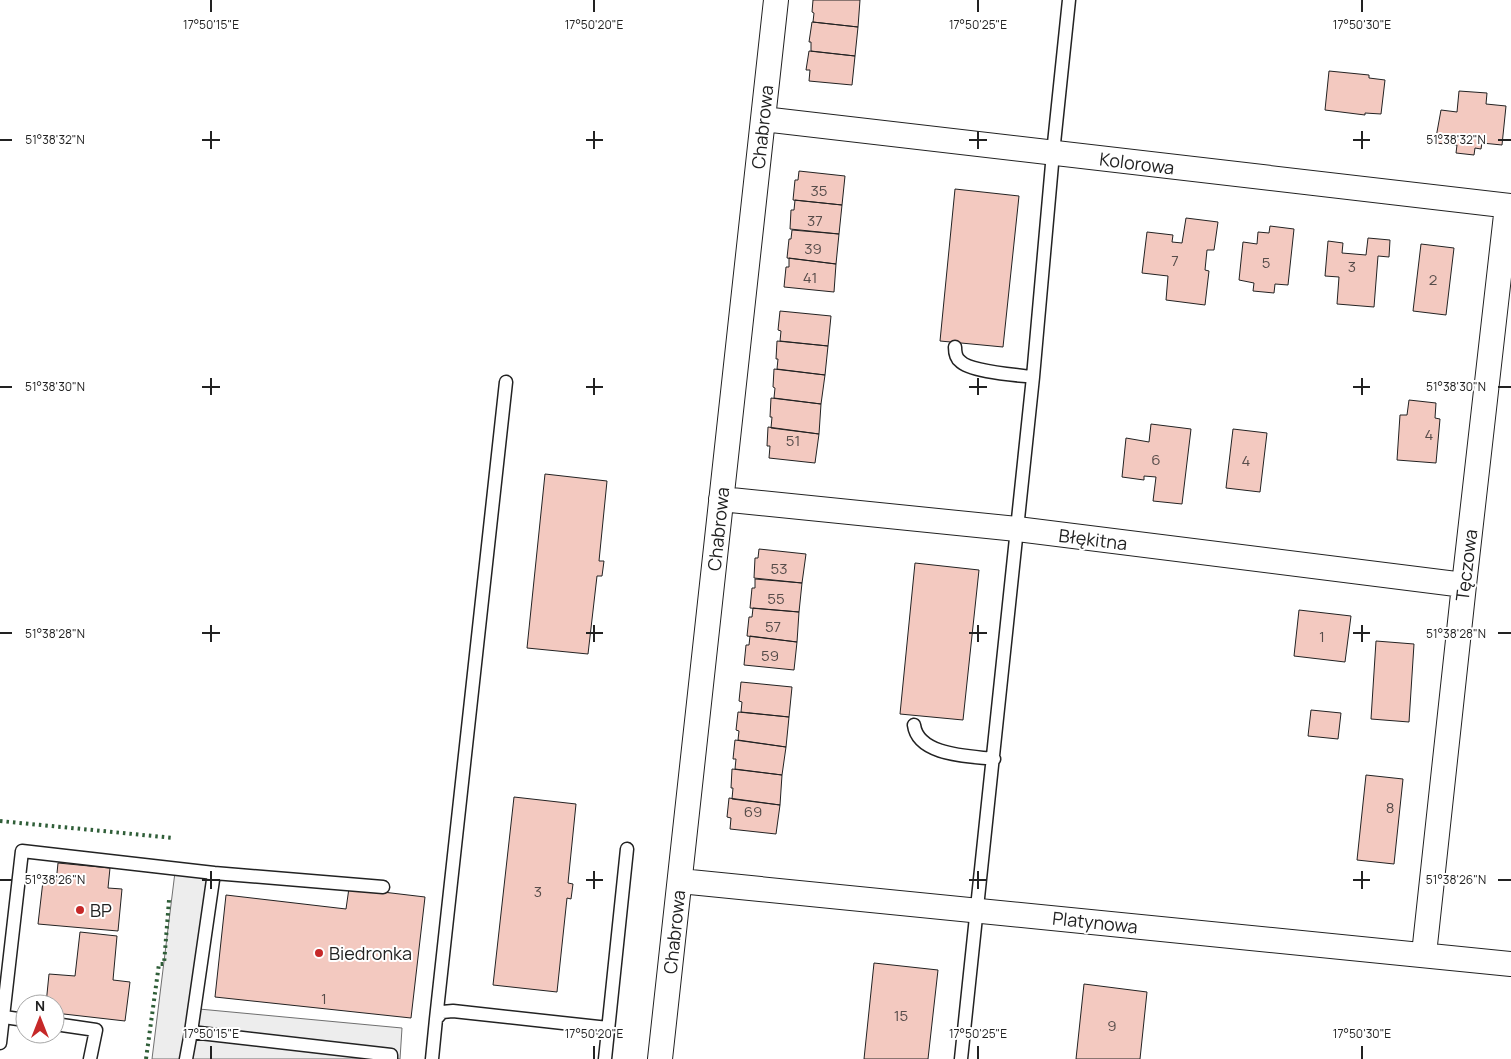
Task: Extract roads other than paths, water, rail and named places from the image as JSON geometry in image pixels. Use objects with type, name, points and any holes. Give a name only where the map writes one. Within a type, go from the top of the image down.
[{"type":"street","name":"Chabrowa","points":[[660,1059],[776,0]]},
{"type":"street","name":"Kolorowa","points":[[763,119],[1509,206]]},
{"type":"street","name":"Tęczowa","points":[[1424,954],[1464,585],[1509,206]]},
{"type":"street","name":"Błękitna","points":[[721,499],[1017,529],[1464,585]]},
{"type":"street","name":"Platynowa","points":[[680,881],[1511,964]]},
{"type":"lane","points":[[961,1059],[1033,377],[1069,0]]},
{"type":"lane","points":[[955,346],[955,353],[959,361],[969,367],[1033,377]]},
{"type":"lane","points":[[432,1059],[506,382]]},
{"type":"lane","points":[[914,725],[915,732],[924,743],[936,750],[994,759]]},
{"type":"lane","points":[[605,1059],[627,849]]},
{"type":"lane","points":[[0,1043],[22,851],[214,874],[383,887]]},
{"type":"lane","points":[[186,1059],[192,1032],[214,874]]},
{"type":"lane","points":[[436,1019],[442,1012],[453,1011],[608,1028]]},
{"type":"lane","points":[[4,1017],[15,1019]]},
{"type":"lane","points":[[65,1025],[96,1030],[90,1059]]},
{"type":"lane","points":[[192,1032],[391,1055],[391,1059]]},
{"type":"place","name":"BP","points":[[80,910]]},
{"type":"place","name":"Biedronka","points":[[319,953]]}]
